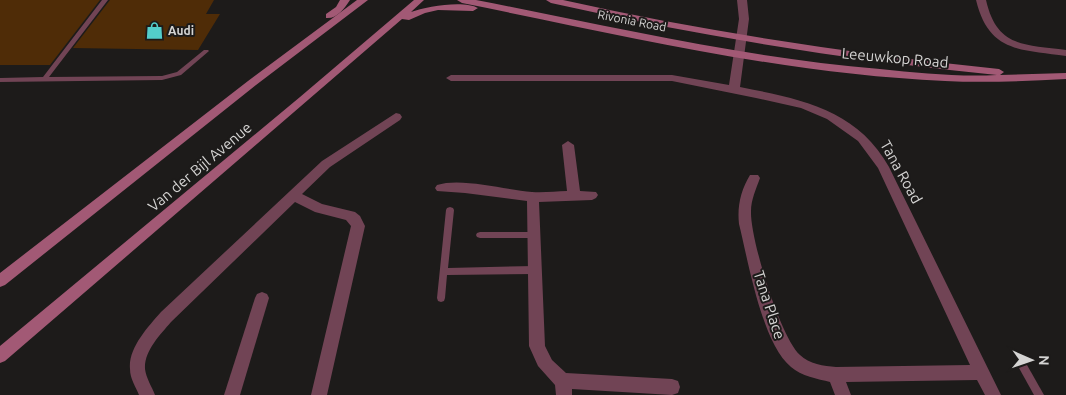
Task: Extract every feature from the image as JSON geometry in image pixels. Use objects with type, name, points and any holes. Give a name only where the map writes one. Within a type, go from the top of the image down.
[{"type":"main road","points":[[252,84],[339,8],[345,0]]},
{"type":"main road","name":"Van der Bijl Avenue","points":[[0,281],[252,84],[363,0]]},
{"type":"main road","name":"Van der Bijl Avenue","points":[[0,356],[419,0]]},
{"type":"main road","name":"Rivonia Road","points":[[462,0],[739,55]]},
{"type":"main road","name":"Rivonia Road","points":[[552,0],[742,38]]},
{"type":"main road","points":[[388,28],[412,14],[431,8],[445,6],[500,8]]},
{"type":"main road","name":"Leeuwkop Road","points":[[742,38],[896,62],[1048,76]]},
{"type":"main road","name":"Leeuwkop Road","points":[[739,55],[840,69],[943,78],[984,79],[1066,76]]},
{"type":"street","points":[[451,78],[662,78],[690,81],[734,90],[744,19],[742,0]]},
{"type":"street","points":[[982,0],[983,11],[991,30],[1002,40],[1019,45],[1066,53]]},
{"type":"street","name":"Tana Road","points":[[734,90],[804,106],[831,116],[862,138],[883,167],[993,395]]},
{"type":"street","points":[[147,395],[138,376],[138,363],[151,335],[166,317],[326,164],[396,117]]},
{"type":"street","points":[[568,145],[574,196]]},
{"type":"street","name":"Tana Place","points":[[754,178],[743,209],[745,224],[774,328],[787,353],[796,362],[815,371],[836,375],[981,372]]},
{"type":"street","points":[[441,188],[464,188],[533,197],[592,195]]},
{"type":"street","points":[[292,195],[318,208],[350,216],[358,226],[319,395]]},
{"type":"street","points":[[533,197],[537,346],[539,355],[546,366],[563,388],[672,388]]},
{"type":"street","points":[[232,395],[262,298]]},
{"type":"street","points":[[836,375],[843,395]]},
{"type":"lane","points":[[44,80],[105,0]]},
{"type":"lane","points":[[0,80],[170,77],[186,69],[206,51]]},
{"type":"lane","points":[[441,298],[450,210]]},
{"type":"lane","points":[[480,235],[534,235]]},
{"type":"lane","points":[[443,272],[535,270]]},
{"type":"lane","points":[[1024,368],[1039,395]]},
{"type":"building","points":[[0,0],[100,0],[50,65],[0,65]]},
{"type":"building","name":"Audi","points":[[110,0],[214,0],[206,14],[220,14],[198,50],[73,48]]},
{"type":"place","name":"Audi","points":[[154,31]]}]
